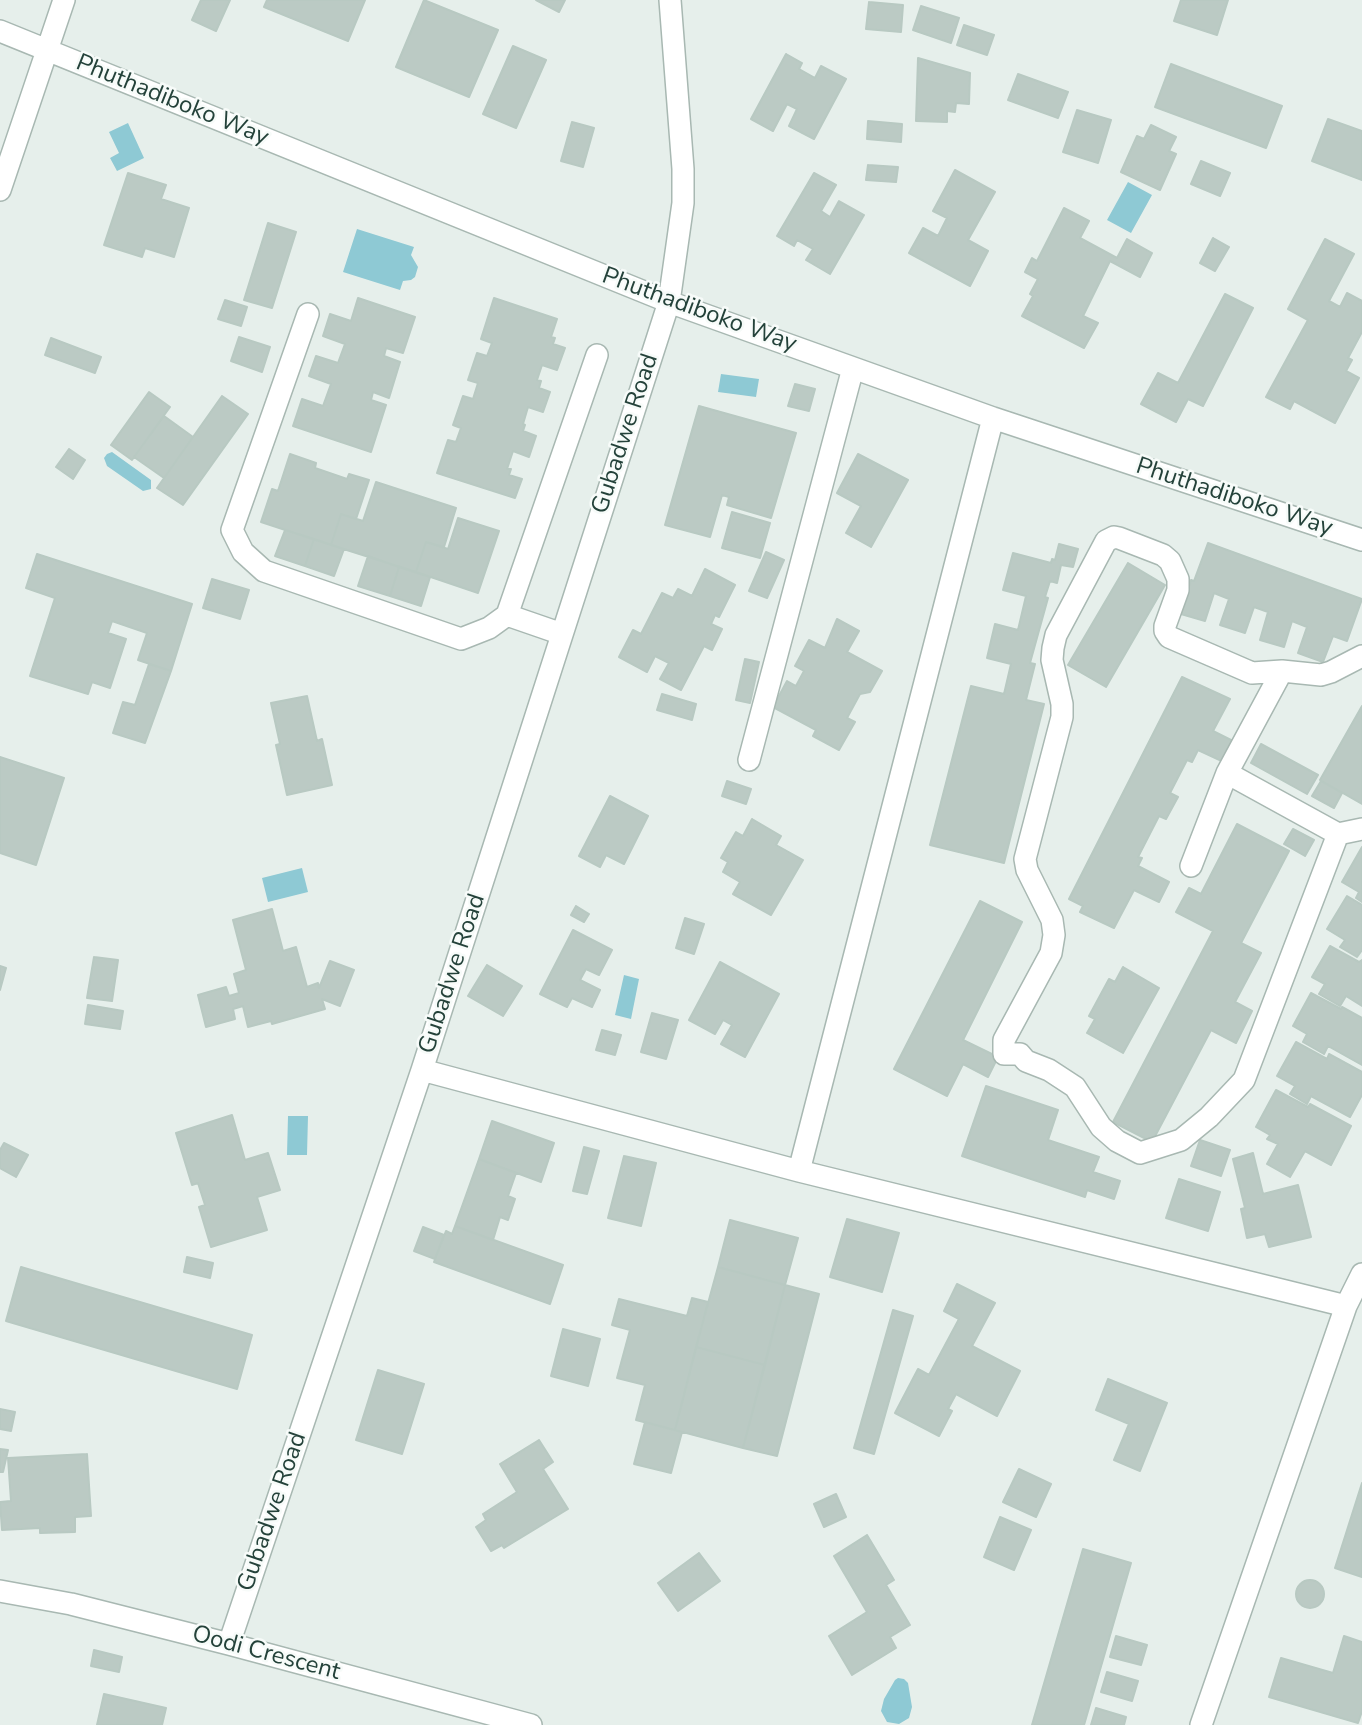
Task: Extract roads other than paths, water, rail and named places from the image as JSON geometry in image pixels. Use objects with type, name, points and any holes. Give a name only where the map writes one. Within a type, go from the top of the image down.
[{"type":"street","points":[[0,190],[64,0]]},
{"type":"street","name":"Gubadwe Road","points":[[229,1644],[422,1070],[669,302],[683,203],[683,169],[670,0]]},
{"type":"street","name":"Phuthadiboko Way","points":[[0,31],[669,302],[993,418],[1362,540]]},
{"type":"street","points":[[308,314],[232,530],[243,552],[264,571],[461,639],[489,628],[507,615],[597,355]]},
{"type":"street","points":[[749,760],[853,368]]},
{"type":"street","points":[[799,1171],[993,418]]},
{"type":"street","points":[[1338,834],[1244,1080],[1209,1117],[1181,1140],[1140,1153],[1117,1141],[1101,1127],[1075,1087],[1049,1070],[1026,1061],[1020,1054],[1004,1054],[1004,1040],[1051,953],[1054,935],[1052,920],[1027,870],[1025,859],[1062,717],[1062,704],[1052,660],[1053,648],[1056,635],[1103,545],[1110,538],[1119,538],[1163,555],[1170,561],[1178,579],[1178,590],[1165,631],[1169,636],[1252,673],[1282,671],[1321,675],[1362,656]]},
{"type":"street","points":[[507,615],[562,634]]},
{"type":"street","points":[[1191,866],[1227,773],[1282,671]]},
{"type":"street","points":[[1227,773],[1338,834],[1362,829]]},
{"type":"street","points":[[422,1070],[799,1171],[1346,1306]]},
{"type":"street","points":[[1201,1725],[1346,1306],[1362,1273]]},
{"type":"street","name":"Oodi Crescent","points":[[0,1591],[71,1604],[531,1725]]},
{"type":"water","points":[[128,123],[144,158],[117,171],[110,158],[119,153],[109,132]]},
{"type":"water","points":[[1128,182],[1152,195],[1131,233],[1107,220]]},
{"type":"water","points":[[357,229],[414,247],[411,255],[418,267],[415,277],[403,281],[400,290],[343,272]]},
{"type":"water","points":[[721,374],[759,379],[756,397],[718,392]]},
{"type":"water","points":[[112,452],[151,480],[151,489],[143,491],[107,466],[104,458]]},
{"type":"water","points":[[302,868],[308,892],[268,902],[262,878]]},
{"type":"water","points":[[624,975],[639,979],[631,1019],[615,1015]]},
{"type":"water","points":[[288,1116],[308,1116],[307,1155],[287,1155]]},
{"type":"water","points":[[898,1678],[908,1683],[912,1707],[909,1718],[899,1724],[887,1722],[881,1711],[884,1699]]}]
